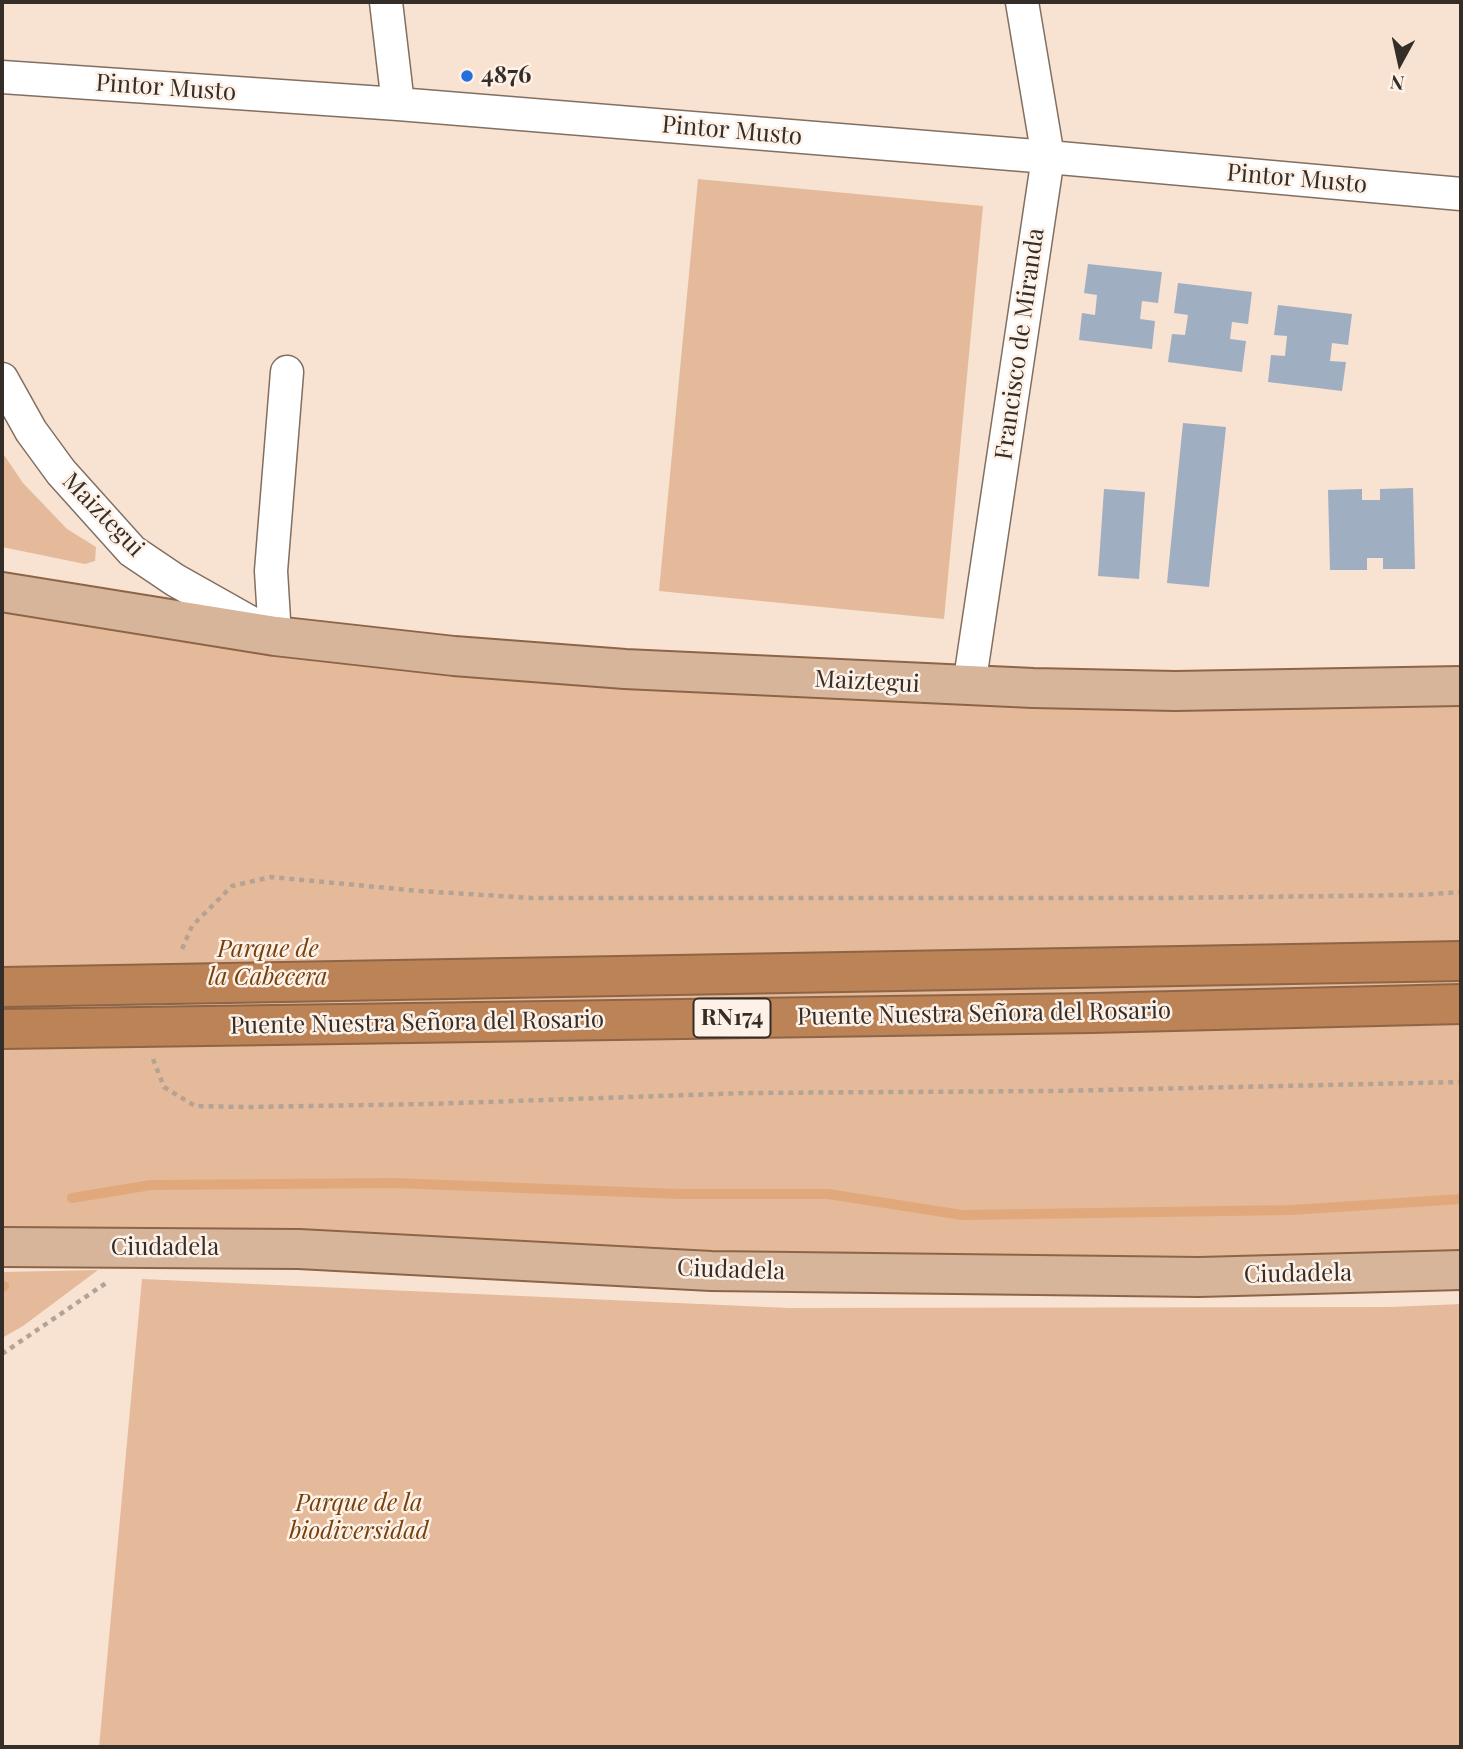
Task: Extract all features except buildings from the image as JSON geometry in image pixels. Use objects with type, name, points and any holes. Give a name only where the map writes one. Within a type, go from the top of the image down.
[{"type":"highway","name":"Puente Nuestra Señora del Rosario","points":[[2,986],[1461,961]]},
{"type":"highway","name":"Puente Nuestra Señora del Rosario","points":[[2,1029],[1092,1013],[1461,1004]]},
{"type":"main road","name":"Maiztegui","points":[[2,592],[275,636],[454,656],[625,669],[969,686],[1175,691],[1461,686]]},
{"type":"main road","name":"Ciudadela","points":[[2,1247],[299,1249],[711,1271],[1199,1277],[1461,1270]]},
{"type":"street","points":[[386,2],[398,104]]},
{"type":"street","name":"Francisco de Miranda","points":[[969,686],[1048,157],[1022,2]]},
{"type":"street","name":"Pintor Musto","points":[[2,77],[398,104],[1461,194]]},
{"type":"street","points":[[275,636],[271,572],[287,372]]},
{"type":"street","name":"Maiztegui","points":[[2,379],[32,432],[61,472],[132,551],[175,580],[275,636]]},
{"type":"path","points":[[420,891],[532,898],[650,899],[1153,898],[1419,895],[1461,892]]},
{"type":"path","points":[[2,1354],[117,1275],[136,1248]]},
{"type":"green space","points":[[698,179],[983,206],[944,619],[659,591]]},
{"type":"green space","points":[[2,452],[23,483],[67,529],[96,547],[95,561],[85,564],[2,547]]},
{"type":"green space","name":"Parque de la Cabecera","points":[[2,592],[454,656],[1461,686],[1461,1270],[2,1247]]},
{"type":"green space","points":[[98,1270],[23,1326],[2,1338],[2,1272]]},
{"type":"green space","name":"Parque de la biodiversidad","points":[[142,1279],[789,1308],[1390,1307],[1461,1304],[1461,1747],[99,1747]]},
{"type":"waterway","points":[[72,1198],[151,1185],[394,1183],[679,1194],[828,1194],[962,1215],[1291,1210],[1461,1199]]},
{"type":"place","name":"4876","points":[[467,76]]}]
